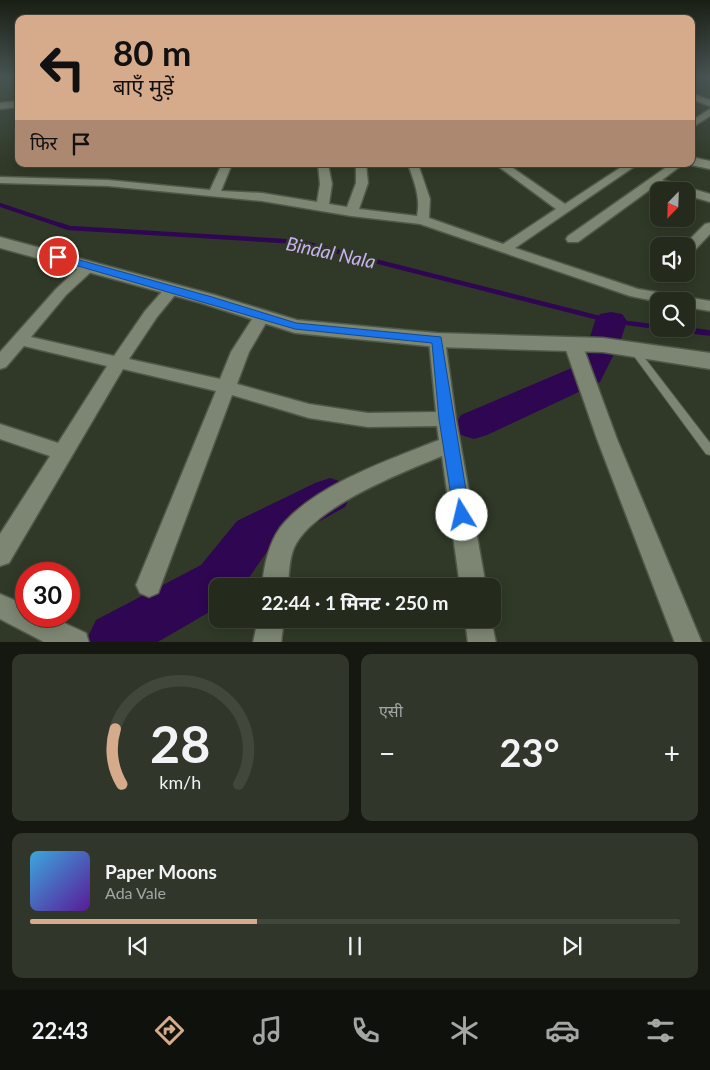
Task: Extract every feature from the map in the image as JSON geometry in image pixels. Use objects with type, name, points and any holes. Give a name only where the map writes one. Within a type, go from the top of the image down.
[{"type":"street","points":[[695,122],[710,112]]},
{"type":"street","points":[[695,162],[710,165]]},
{"type":"street","points":[[214,194],[226,167]]},
{"type":"street","points":[[322,206],[326,184],[323,167]]},
{"type":"street","points":[[351,212],[361,194],[364,175],[362,167]]},
{"type":"street","points":[[414,167],[426,209],[422,220]]},
{"type":"street","points":[[504,167],[563,208]]},
{"type":"street","points":[[504,249],[563,208],[628,167]]},
{"type":"street","points":[[655,182],[674,167]]},
{"type":"street","points":[[0,180],[117,183],[214,194],[262,197],[351,212],[422,220],[635,293],[650,296]]},
{"type":"street","points":[[573,239],[650,185]]},
{"type":"street","points":[[695,194],[710,198]]},
{"type":"street","points":[[695,242],[710,227]]},
{"type":"street","points":[[4,246],[89,266],[301,327],[437,340],[603,345],[710,361]]},
{"type":"street","points":[[0,363],[61,292],[89,266]]},
{"type":"street","points":[[0,555],[118,363],[151,314],[172,289]]},
{"type":"street","points":[[695,304],[710,306]]},
{"type":"street","points":[[149,585],[240,352],[262,316]]},
{"type":"street","points":[[20,340],[226,387],[309,411],[368,420],[446,419]]},
{"type":"street","points":[[437,340],[446,419],[472,578]]},
{"type":"street","points":[[573,344],[607,439],[689,642]]},
{"type":"street","points":[[0,431],[64,453]]},
{"type":"street","points":[[276,578],[279,556],[288,536],[299,522],[344,492],[403,462],[450,444]]},
{"type":"street","points":[[0,606],[76,642]]},
{"type":"street","points":[[267,642],[269,628]]},
{"type":"street","points":[[480,628],[482,642]]},
{"type":"lane","points":[[634,350],[710,451]]},
{"type":"waterway","name":"Bindal Nala","points":[[0,205],[69,228],[300,242],[611,321],[650,326]]},
{"type":"waterway","points":[[604,342],[611,321]]},
{"type":"waterway","name":"Bindal Nala","points":[[695,331],[710,333]]},
{"type":"waterway","name":"Bindal Nala","points":[[695,332],[706,333]]},
{"type":"waterway","points":[[588,374],[601,348]]},
{"type":"waterway","points":[[474,425],[582,377]]},
{"type":"waterway","points":[[112,642],[114,638],[218,581],[253,535],[330,495]]},
{"type":"route","points":[[58,257],[208,299],[295,326],[437,340],[446,419],[462,515]]}]
